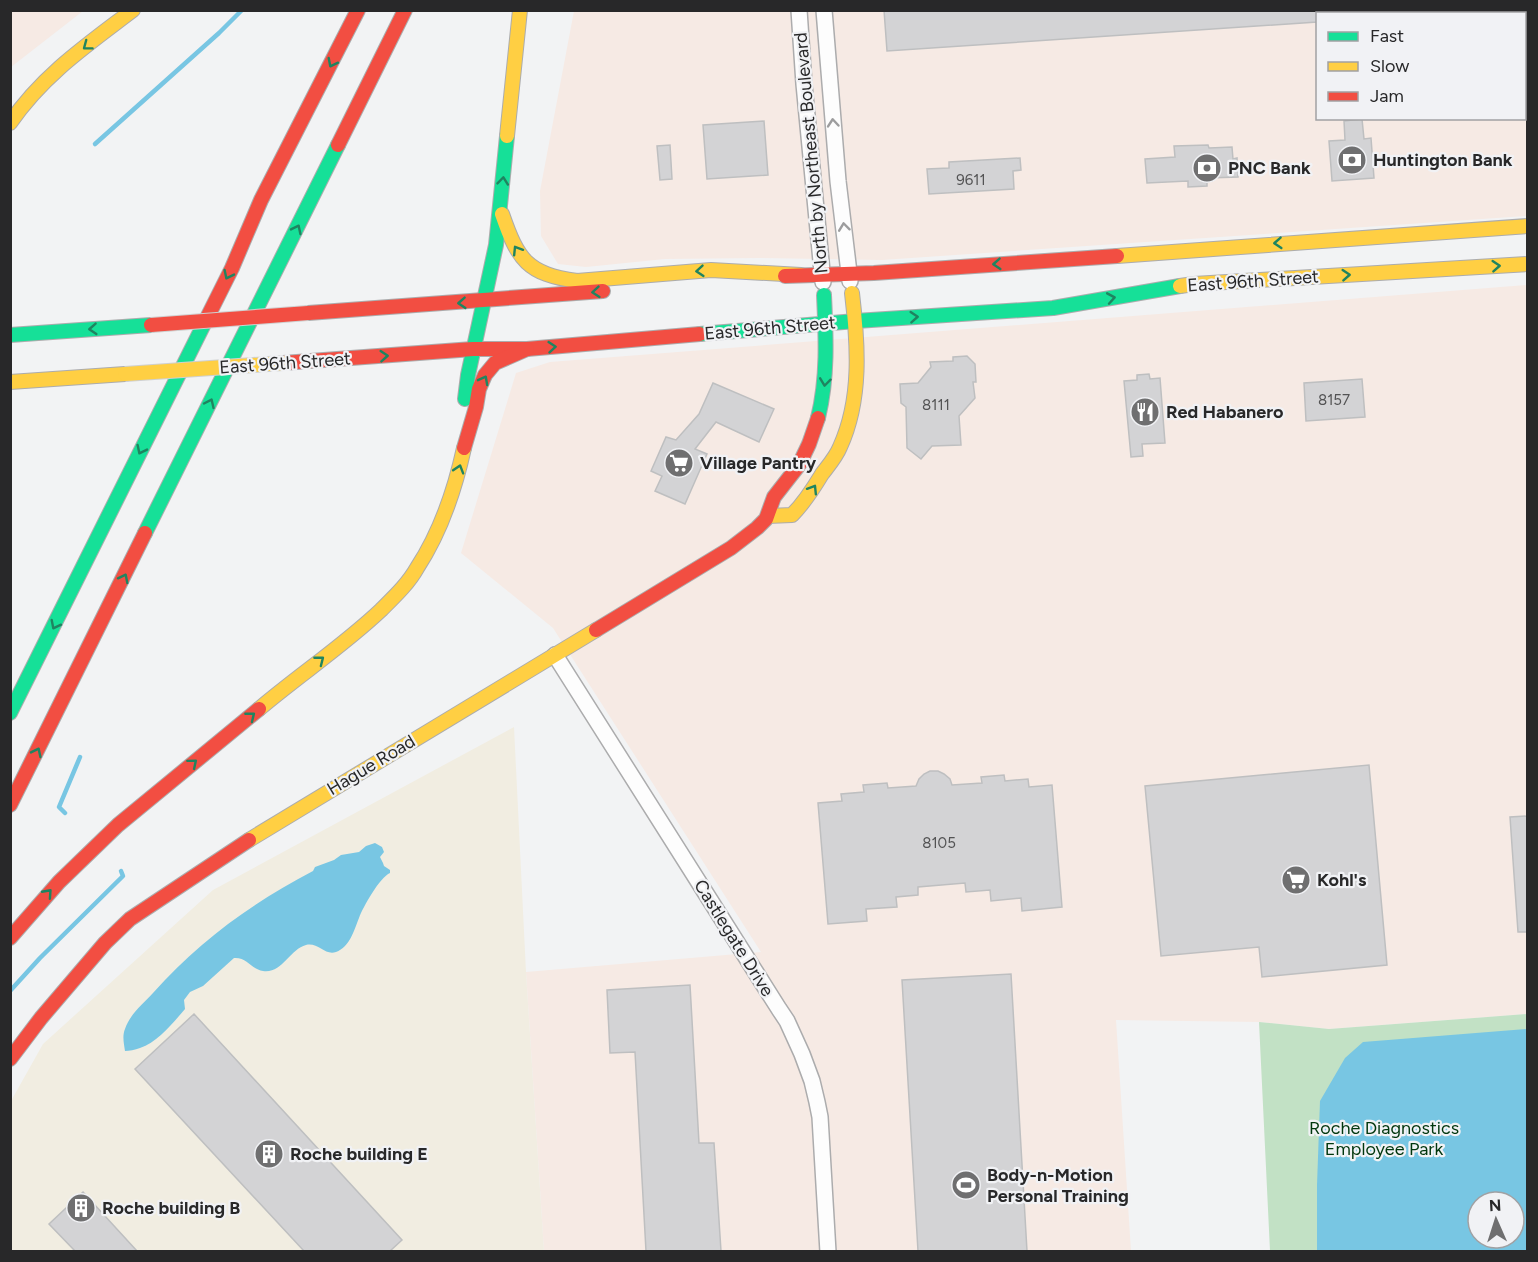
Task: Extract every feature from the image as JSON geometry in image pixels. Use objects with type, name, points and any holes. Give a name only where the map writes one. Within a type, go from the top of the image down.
[{"type":"main road","points":[[10,123],[21,106],[48,78],[133,10]]},
{"type":"main road","points":[[10,713],[221,289],[261,200],[358,10]]},
{"type":"main road","points":[[10,805],[405,10]]},
{"type":"main road","points":[[468,433],[464,407],[473,349],[496,245],[520,10]]},
{"type":"main road","points":[[500,208],[509,237],[533,270],[561,279],[577,281],[711,270],[801,275]]},
{"type":"main road","name":"East 96th Street","points":[[10,335],[485,301],[801,275],[1527,226]]},
{"type":"main road","name":"East 96th Street","points":[[10,382],[473,349],[527,349],[856,321],[1053,308],[1194,284],[1527,264]]},
{"type":"main road","points":[[768,516],[792,515],[807,499],[839,448],[850,414],[857,380],[856,321],[852,293]]},
{"type":"main road","name":"Hague Road","points":[[10,1059],[41,1018],[105,943],[130,920],[231,851],[731,548],[750,534],[768,516],[772,500],[798,467],[822,407],[827,369],[824,295]]},
{"type":"main road","points":[[10,938],[59,882],[118,825],[266,703],[357,632],[396,595],[417,568],[448,504],[477,407],[479,389],[485,375],[495,363],[527,349]]},
{"type":"street","name":"North by Northeast Boulevard","points":[[799,10],[824,295]]},
{"type":"street","name":"North by Northeast Boulevard","points":[[824,10],[838,181],[852,293]]},
{"type":"street","name":"Castlegate Drive","points":[[555,655],[797,1041],[812,1081],[820,1117],[828,1251]]},
{"type":"shaded area","points":[[11,10],[83,10],[83,11],[11,67]]},
{"type":"shaded area","points":[[574,11],[1527,11],[1527,216],[882,260],[665,259],[586,267],[558,264],[541,236],[540,191]]},
{"type":"shaded area","points":[[1527,285],[1527,1014],[1329,1029],[1259,1022],[1116,1020],[1131,1251],[544,1251],[526,972],[761,952],[553,628],[461,553],[516,373],[550,362]]},
{"type":"shaded area","points":[[514,727],[526,972],[544,1251],[11,1252],[11,1101],[43,1044],[213,890]]},
{"type":"green space","name":"Roche Diagnostics Employee Park","points":[[1527,1014],[1527,1251],[1270,1251],[1259,1022],[1329,1029]]},
{"type":"water","points":[[375,843],[382,847],[384,852],[380,857],[390,873],[372,893],[351,938],[341,950],[332,953],[314,945],[306,945],[300,947],[281,965],[270,971],[259,970],[242,959],[234,958],[203,986],[190,992],[184,1000],[185,1009],[159,1037],[140,1048],[125,1051],[124,1032],[133,1014],[189,956],[227,924],[290,883],[313,871],[315,867],[341,855],[359,852]]},
{"type":"water","name":"Roche Diagnostics Employee Park","points":[[1527,1029],[1527,1251],[1317,1251],[1320,1101],[1345,1058],[1363,1042]]},
{"type":"building","points":[[884,10],[1317,10],[1316,22],[887,51]]},
{"type":"building","name":"Huntington Bank","points":[[1362,120],[1364,139],[1371,138],[1374,178],[1332,181],[1329,141],[1345,140],[1344,121]]},
{"type":"building","points":[[764,121],[768,175],[707,179],[703,125]]},
{"type":"building","points":[[670,145],[672,179],[660,180],[657,146]]},
{"type":"building","name":"PNC Bank","points":[[1208,145],[1209,148],[1232,147],[1233,159],[1237,158],[1238,177],[1207,178],[1207,186],[1188,187],[1188,181],[1147,183],[1145,159],[1175,157],[1174,146]]},
{"type":"building","points":[[1020,158],[1021,170],[1013,171],[1014,189],[929,194],[927,169],[949,168],[949,162]]},
{"type":"building","points":[[967,356],[975,364],[976,382],[973,382],[975,398],[959,416],[961,445],[932,446],[921,459],[907,448],[906,407],[901,403],[900,384],[918,383],[931,367],[930,362],[953,361],[953,357]]},
{"type":"building","name":"Red Habanero","points":[[1149,374],[1150,379],[1160,378],[1165,443],[1142,444],[1143,456],[1131,457],[1124,381],[1137,380],[1137,375]]},
{"type":"building","points":[[1362,379],[1365,417],[1306,421],[1304,383]]},
{"type":"building","points":[[713,383],[774,409],[759,442],[716,422],[695,449],[707,454],[685,504],[655,491],[662,476],[651,471],[666,437],[676,440],[699,414]]},
{"type":"building","points":[[1369,765],[1387,965],[1262,977],[1259,947],[1161,956],[1145,786]]},
{"type":"building","points":[[930,771],[944,774],[950,779],[952,785],[982,783],[981,777],[1004,775],[1005,781],[1028,779],[1029,787],[1052,785],[1062,907],[1022,911],[1021,898],[991,901],[990,890],[966,892],[965,883],[918,887],[918,895],[896,897],[897,907],[866,909],[867,921],[828,924],[818,803],[842,801],[841,794],[864,792],[863,785],[887,783],[888,788],[916,786],[919,779]]},
{"type":"building","points":[[1527,816],[1527,932],[1518,932],[1510,817]]},
{"type":"building","points":[[1011,974],[1027,1251],[918,1251],[902,980]]},
{"type":"building","points":[[690,985],[699,1143],[714,1143],[721,1251],[646,1251],[635,1052],[610,1053],[607,990]]},
{"type":"building","name":"Roche building E","points":[[194,1014],[402,1240],[390,1251],[304,1251],[135,1069]]},
{"type":"building","name":"Roche building B","points":[[83,1192],[137,1251],[75,1251],[49,1224]]},
{"type":"waterway","points":[[95,144],[242,10]]},
{"type":"waterway","points":[[65,813],[59,807],[80,757]]},
{"type":"waterway","points":[[10,991],[123,876],[121,871]]},
{"type":"traffic: fast","points":[[465,399],[496,245],[507,136]]},
{"type":"traffic: fast","points":[[145,533],[338,145]]},
{"type":"traffic: fast","points":[[700,334],[1053,308],[1180,286]]},
{"type":"traffic: fast","points":[[818,418],[825,372],[824,295]]},
{"type":"traffic: fast","points":[[10,713],[205,322]]},
{"type":"traffic: fast","points":[[10,335],[151,325]]},
{"type":"traffic: slow","points":[[10,123],[51,75],[133,10]]},
{"type":"traffic: slow","points":[[507,136],[520,10]]},
{"type":"traffic: slow","points":[[502,214],[513,243],[527,262],[546,274],[560,278],[577,281],[711,270],[801,275]]},
{"type":"traffic: slow","points":[[1117,256],[1528,226]]},
{"type":"traffic: slow","points":[[1180,286],[1528,264]]},
{"type":"traffic: slow","points":[[768,516],[792,515],[808,496],[836,454],[847,429],[855,391],[857,351],[852,293]]},
{"type":"traffic: slow","points":[[125,374],[283,363]]},
{"type":"traffic: slow","points":[[10,382],[125,374]]},
{"type":"traffic: slow","points":[[259,709],[366,623],[391,600],[409,579],[440,525],[464,448]]},
{"type":"traffic: slow","points":[[249,840],[596,630]]},
{"type":"traffic: jam","points":[[205,322],[232,268],[261,200],[358,10]]},
{"type":"traffic: jam","points":[[338,145],[405,10]]},
{"type":"traffic: jam","points":[[785,276],[874,273],[1117,256]]},
{"type":"traffic: jam","points":[[308,313],[603,291]]},
{"type":"traffic: jam","points":[[151,325],[308,313]]},
{"type":"traffic: jam","points":[[283,363],[473,349],[527,349],[700,334]]},
{"type":"traffic: jam","points":[[464,448],[479,389],[485,375],[495,363],[527,349]]},
{"type":"traffic: jam","points":[[596,630],[731,548],[757,528],[766,519],[774,497],[799,465],[818,418]]},
{"type":"traffic: jam","points":[[10,805],[145,533]]},
{"type":"traffic: jam","points":[[10,938],[59,882],[118,825],[259,709]]},
{"type":"traffic: jam","points":[[10,1059],[41,1018],[105,943],[130,919],[249,840]]},
{"type":"place","name":"Huntington Bank","points":[[1352,160]]},
{"type":"place","name":"PNC Bank","points":[[1207,168]]},
{"type":"place","name":"Red Habanero","points":[[1145,412]]},
{"type":"place","name":"Village Pantry","points":[[679,463]]},
{"type":"place","name":"Kohl's","points":[[1296,880]]},
{"type":"place","name":"Roche building E","points":[[269,1154]]},
{"type":"place","name":"Body-n-Motion Personal Training","points":[[966,1185]]},
{"type":"place","name":"Roche building B","points":[[81,1208]]}]
